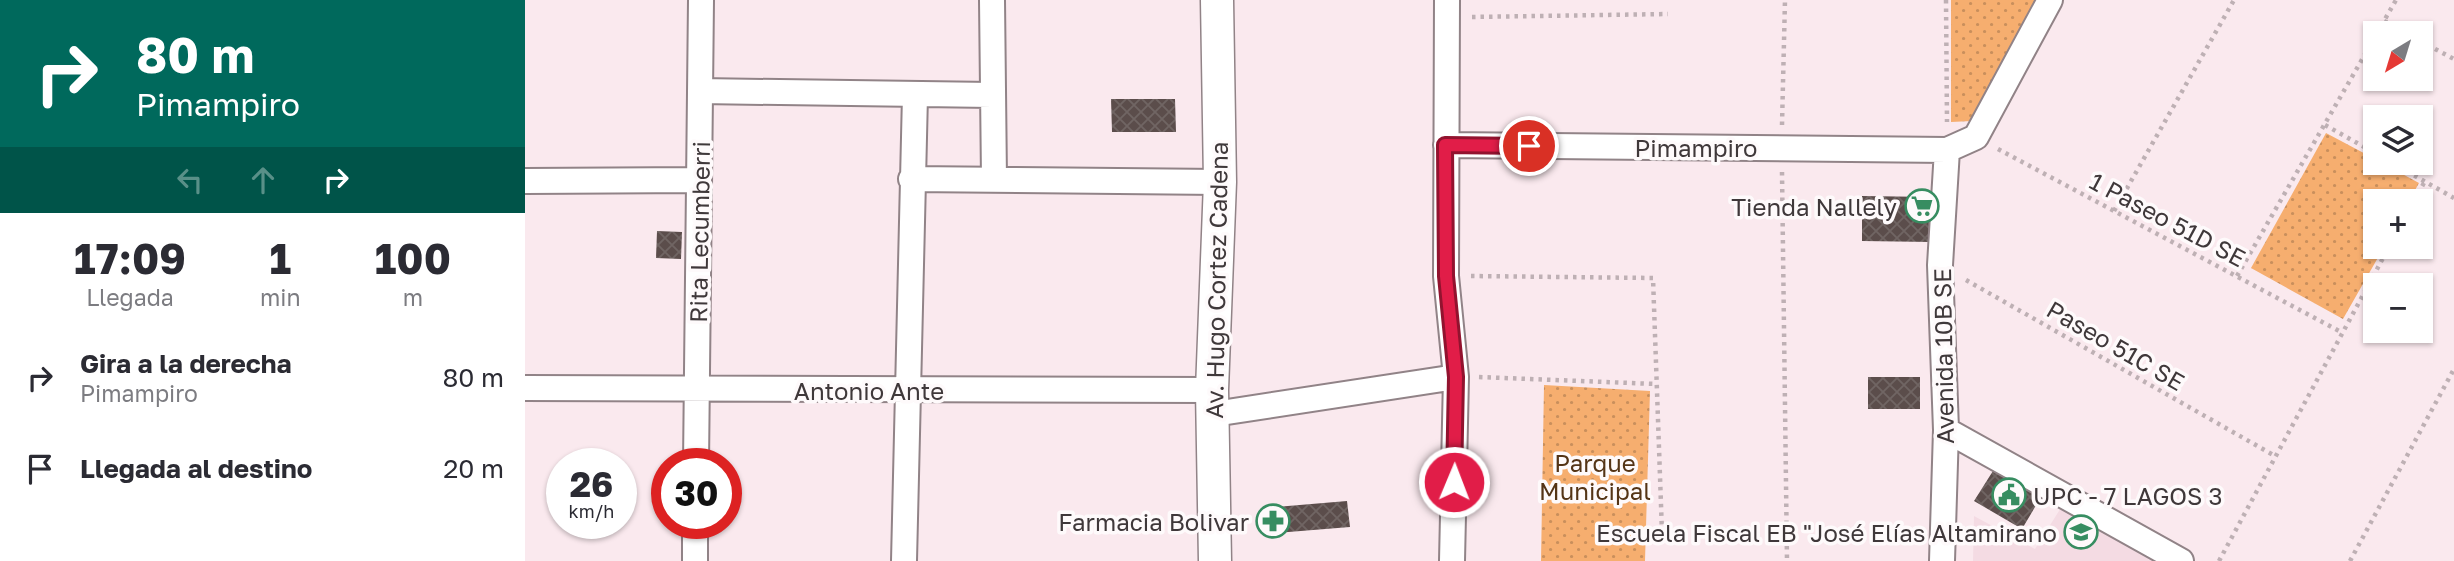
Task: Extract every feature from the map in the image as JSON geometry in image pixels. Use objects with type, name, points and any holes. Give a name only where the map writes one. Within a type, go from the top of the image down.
[{"type":"street","name":"Rita Lecumberri","points":[[696,448],[701,0]]},
{"type":"street","points":[[992,0],[994,179]]},
{"type":"street","name":"Av. Hugo Cortez Cadena","points":[[1215,561],[1213,402],[1220,182],[1217,0]]},
{"type":"street","points":[[1947,150],[1976,137],[2050,0]]},
{"type":"street","points":[[1447,8],[1446,276],[1456,377],[1452,561]]},
{"type":"street","points":[[700,92],[992,95]]},
{"type":"street","points":[[904,561],[915,94]]},
{"type":"street","name":"Pimampiro","points":[[1445,145],[1947,150]]},
{"type":"street","name":"Avenida 10B SE","points":[[1942,561],[1946,430],[1940,264],[1947,150]]},
{"type":"street","points":[[525,181],[699,180]]},
{"type":"street","points":[[911,180],[1220,182]]},
{"type":"street","name":"Antonio Ante","points":[[525,388],[906,390],[1213,402],[1456,377]]},
{"type":"street","points":[[1946,430],[2181,561]]},
{"type":"street","points":[[695,539],[695,561]]},
{"type":"path","points":[[1785,0],[1781,147],[1787,561]]},
{"type":"path","points":[[1946,0],[1947,150]]},
{"type":"path","points":[[2114,211],[2234,0]]},
{"type":"path","points":[[2384,21],[2396,0]]},
{"type":"path","points":[[1447,8],[1668,14]]},
{"type":"path","points":[[2433,48],[2454,59]]},
{"type":"path","points":[[2237,276],[2363,58]]},
{"type":"path","points":[[2325,124],[2363,146]]},
{"type":"path","name":"1 Paseo 51D SE","points":[[1976,137],[2343,332]]},
{"type":"path","points":[[2414,175],[2454,198]]},
{"type":"path","points":[[2421,189],[2425,181]]},
{"type":"path","points":[[2219,561],[2383,259]]},
{"type":"path","name":"Paseo 51C SE","points":[[1940,264],[2275,457]]},
{"type":"path","points":[[1446,276],[1653,278],[1661,533]]},
{"type":"path","points":[[2350,561],[2454,369]]},
{"type":"path","points":[[1456,377],[1656,384]]},
{"type":"shaded area","name":"Escuela Fiscal EB \"José Elías Altamirano","points":[[2064,503],[2167,561],[1973,561],[1974,516],[2035,549]]},
{"type":"green space","points":[[1951,0],[2042,0],[1972,121],[1951,122]]},
{"type":"green space","points":[[2326,133],[2363,153],[2363,175],[2404,175],[2419,183],[2416,189],[2363,189],[2363,259],[2377,259],[2369,273],[2363,273],[2363,284],[2343,319],[2251,268]]},
{"type":"green space","name":"Parque Municipal","points":[[1544,385],[1650,391],[1645,561],[1541,561]]},
{"type":"building","points":[[1111,99],[1175,99],[1176,132],[1112,132]]},
{"type":"building","points":[[1862,196],[1932,197],[1931,242],[1862,241]]},
{"type":"building","points":[[657,231],[682,232],[681,259],[656,258]]},
{"type":"building","points":[[1868,377],[1920,377],[1920,409],[1868,409]]},
{"type":"building","name":"UPC - 7 LAGOS 3","points":[[1998,463],[2045,490],[2022,529],[1974,501]]},
{"type":"building","points":[[1347,501],[1350,527],[1265,534],[1263,508]]},
{"type":"place","name":"Tienda Nallely","points":[[1922,206]]},
{"type":"place","name":"UPC - 7 LAGOS 3","points":[[2009,495]]},
{"type":"place","name":"Farmacia Bolivar","points":[[1273,521]]},
{"type":"place","name":"Escuela Fiscal EB \"José Elías Altamirano","points":[[2081,532]]},
{"type":"route","points":[[1454,482],[1456,377],[1446,276],[1445,145],[1529,146]]}]
